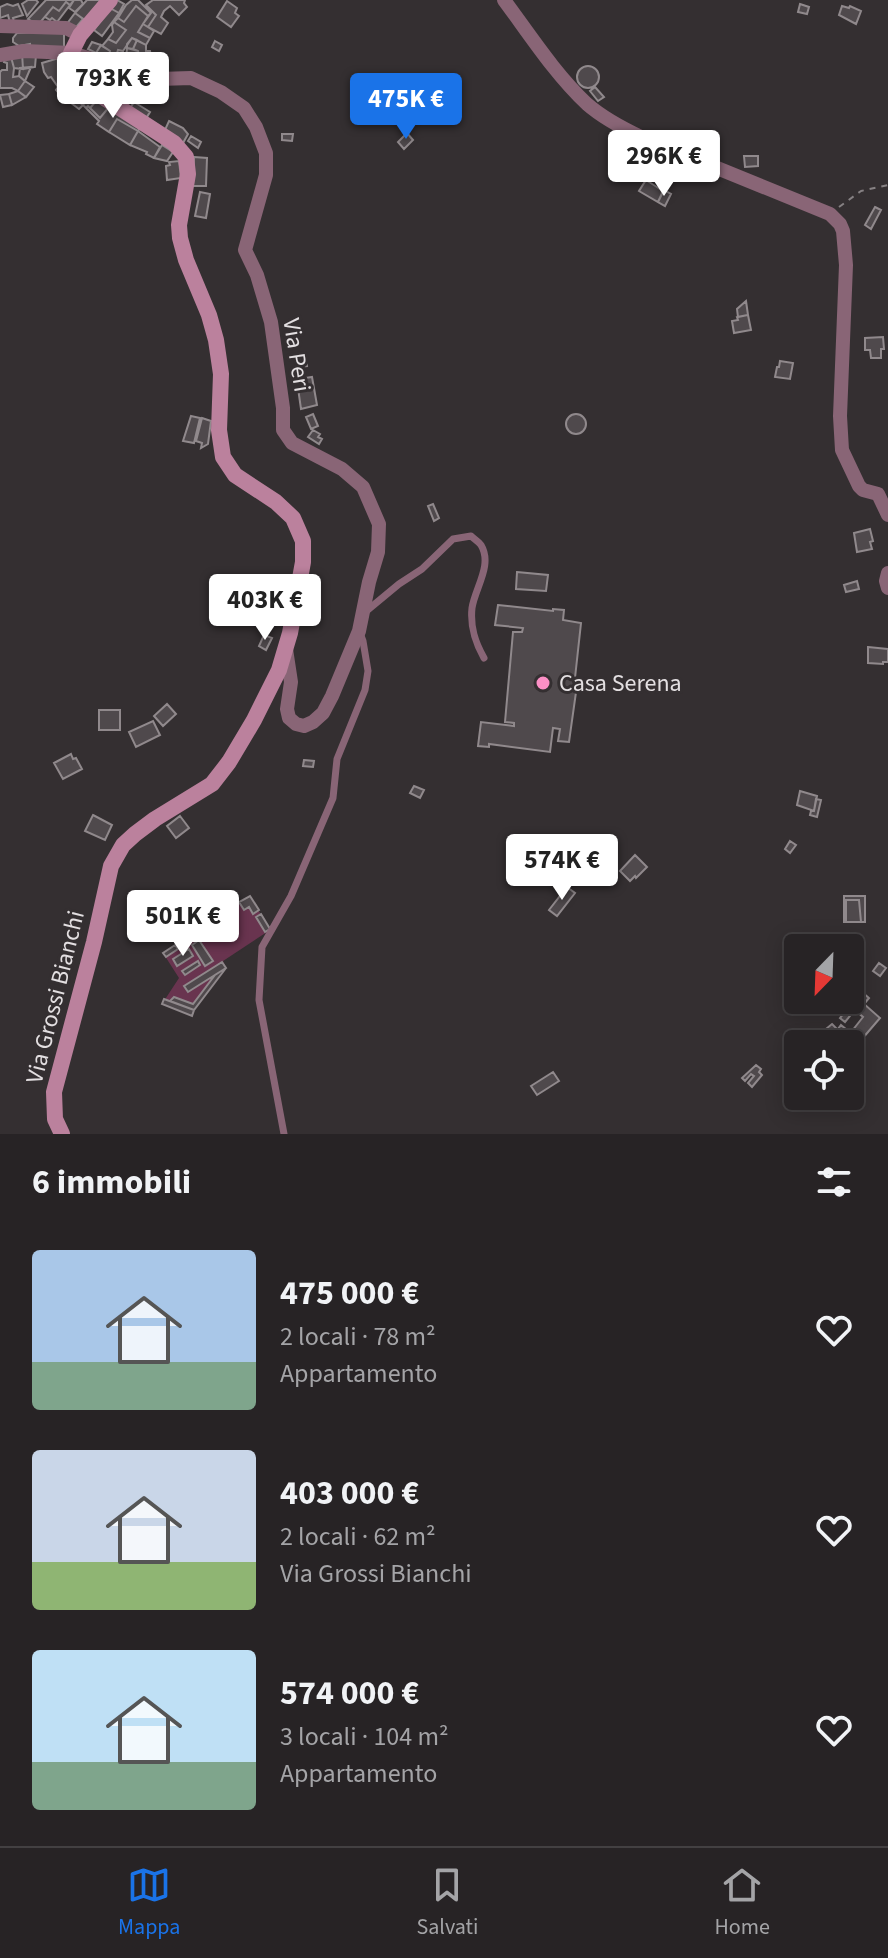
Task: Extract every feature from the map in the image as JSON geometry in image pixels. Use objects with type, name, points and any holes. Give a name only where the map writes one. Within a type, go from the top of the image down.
[{"type":"main road","points":[[71,53],[80,35],[110,0]]},
{"type":"main road","name":"Via Grossi Bianchi","points":[[62,1134],[55,1119],[54,1092],[111,866],[123,845],[135,834],[212,784],[229,762],[273,683],[286,648],[303,562],[303,541],[293,518],[276,502],[235,475],[223,457],[219,430],[221,374],[216,340],[180,238],[179,225],[188,174],[186,157],[174,143],[84,84],[72,67],[71,53]]},
{"type":"street","points":[[504,0],[566,81],[588,104],[614,123],[836,219],[843,231],[846,265],[840,416],[842,450],[859,486],[878,494],[888,515]]},
{"type":"street","points":[[0,26],[66,28],[80,35]]},
{"type":"street","name":"Via Peri","points":[[0,55],[24,51],[71,53],[95,60],[123,77],[191,78],[221,92],[244,108],[256,127],[266,153],[266,175],[245,250],[257,275],[271,322],[283,408],[283,430],[292,443],[342,469],[363,487],[379,524],[378,552],[359,631],[323,713],[304,726],[289,718],[287,709],[291,682],[286,648]]},
{"type":"street","points":[[888,573],[888,588]]},
{"type":"lane","points":[[362,615],[422,569],[453,539],[471,536],[481,545],[485,564],[473,606],[472,623],[475,641],[484,658]]},
{"type":"lane","points":[[284,1134],[259,1000],[262,947],[291,896],[333,798],[337,759],[365,690],[368,671],[359,631]]},
{"type":"path","points":[[830,214],[861,191],[888,185]]},
{"type":"shaded area","points":[[250,896],[270,930],[223,961],[226,968],[192,1016],[162,1004],[179,978],[163,953]]},
{"type":"building","points":[[28,0],[38,2],[27,16],[22,4]]},
{"type":"building","points":[[46,0],[74,0],[70,5],[66,2],[59,11],[53,7],[38,25],[28,19]]},
{"type":"building","points":[[74,0],[81,0],[83,4],[75,12],[69,8]]},
{"type":"building","points":[[87,0],[101,0],[85,20],[75,13]]},
{"type":"building","points":[[117,0],[124,4],[119,13],[110,8]]},
{"type":"building","points":[[132,0],[138,0],[151,13],[148,16],[136,6],[124,22],[118,18]]},
{"type":"building","points":[[153,0],[185,0],[187,7],[179,15],[170,6],[164,11],[161,17],[168,23],[161,34],[148,27],[156,15],[146,5]]},
{"type":"building","points":[[227,1],[237,8],[235,13],[239,16],[231,27],[217,17]]},
{"type":"building","points":[[66,2],[70,5],[57,22],[45,17],[53,7],[59,11]]},
{"type":"building","points":[[18,4],[23,15],[13,18],[14,22],[10,23],[8,15],[0,18],[0,7]]},
{"type":"building","points":[[800,4],[809,7],[807,14],[798,12]]},
{"type":"building","points":[[146,5],[156,15],[148,27],[143,24],[151,13]]},
{"type":"building","points":[[136,6],[148,16],[138,32],[150,38],[146,45],[132,38],[123,51],[118,50],[114,63],[108,60],[110,51],[102,46],[108,39],[116,43],[126,30],[114,22],[118,18],[124,22]]},
{"type":"building","points":[[842,6],[861,11],[856,24],[839,15]]},
{"type":"building","points":[[110,8],[119,13],[102,36],[94,30]]},
{"type":"building","points":[[75,13],[83,19],[73,31],[66,25]]},
{"type":"building","points":[[114,22],[126,30],[116,43],[108,39]]},
{"type":"building","points":[[143,24],[154,31],[150,38],[138,32]]},
{"type":"building","points":[[64,31],[64,51],[30,50],[30,44],[19,46],[13,42],[17,33]]},
{"type":"building","points":[[132,38],[137,40],[133,49],[127,48],[127,44]]},
{"type":"building","points":[[137,40],[146,45],[146,56],[139,56],[138,51],[133,49]]},
{"type":"building","points":[[215,41],[222,45],[219,51],[212,47]]},
{"type":"building","points":[[92,42],[101,45],[96,53],[88,49]]},
{"type":"building","points":[[101,45],[110,51],[108,60],[114,63],[118,50],[123,51],[120,72],[96,53]]},
{"type":"building","points":[[127,48],[138,51],[139,56],[146,56],[150,51],[152,63],[147,67],[138,66],[138,61],[126,60]]},
{"type":"building","points":[[22,53],[23,69],[14,68],[11,57]]},
{"type":"building","points":[[22,53],[36,55],[35,67],[23,69]]},
{"type":"building","points":[[5,57],[11,57],[13,77],[19,76],[25,81],[18,91],[0,88],[0,72],[7,70]]},
{"type":"building","points":[[59,58],[75,85],[63,98],[51,77],[48,78],[44,72],[42,63]]},
{"type":"building","points":[[126,60],[138,61],[138,66],[147,67],[147,77],[124,75]]},
{"type":"building","points":[[588,66],[596,69],[599,77],[596,85],[588,88],[580,85],[577,77],[580,69]]},
{"type":"building","points":[[31,67],[25,81],[19,76],[20,68]]},
{"type":"building","points":[[94,69],[106,71],[117,80],[110,93],[89,83]]},
{"type":"building","points":[[117,80],[133,89],[126,103],[110,93]]},
{"type":"building","points":[[25,81],[34,87],[26,97],[18,91]]},
{"type":"building","points":[[75,85],[90,95],[83,105],[67,93]]},
{"type":"building","points":[[595,87],[604,97],[598,101],[590,91]]},
{"type":"building","points":[[18,91],[26,97],[12,105],[9,94]]},
{"type":"building","points":[[9,94],[12,105],[3,107],[0,95]]},
{"type":"building","points":[[90,95],[97,100],[86,108],[83,105]]},
{"type":"building","points":[[71,96],[83,105],[79,109],[67,100]]},
{"type":"building","points":[[97,100],[109,107],[100,118],[90,108]]},
{"type":"building","points":[[134,102],[150,112],[145,120],[129,110]]},
{"type":"building","points":[[88,106],[100,118],[109,107],[141,127],[138,131],[117,119],[109,132],[97,124],[99,121],[86,108]]},
{"type":"building","points":[[117,119],[138,131],[130,145],[109,132]]},
{"type":"building","points":[[169,121],[188,134],[183,143],[164,132]]},
{"type":"building","points":[[138,131],[160,147],[154,158],[130,145]]},
{"type":"building","points":[[407,133],[413,140],[404,149],[398,142]]},
{"type":"building","points":[[282,134],[293,134],[292,141],[282,140]]},
{"type":"building","points":[[191,136],[201,142],[198,148],[188,141]]},
{"type":"building","points":[[162,145],[173,152],[167,161],[154,158]]},
{"type":"building","points":[[744,156],[758,156],[758,166],[745,167]]},
{"type":"building","points":[[194,157],[207,158],[206,186],[193,186]]},
{"type":"building","points":[[179,161],[181,178],[167,180],[166,166],[170,165],[169,162]]},
{"type":"building","points":[[646,180],[663,191],[658,202],[639,191]]},
{"type":"building","points":[[664,190],[671,194],[665,206],[658,202]]},
{"type":"building","points":[[200,192],[210,194],[206,218],[195,216]]},
{"type":"building","points":[[875,207],[881,210],[871,229],[865,225]]},
{"type":"building","points":[[746,301],[748,315],[738,317],[737,309]]},
{"type":"building","points":[[748,315],[751,330],[734,333],[732,321]]},
{"type":"building","points":[[883,337],[881,358],[871,358],[870,350],[865,350],[865,338]]},
{"type":"building","points":[[297,358],[306,358],[307,366],[298,367]]},
{"type":"building","points":[[780,361],[793,363],[790,379],[775,377]]},
{"type":"building","points":[[312,377],[317,405],[301,409],[298,388],[306,387],[305,378]]},
{"type":"building","points":[[313,414],[318,426],[311,429],[306,417]]},
{"type":"building","points":[[576,414],[583,417],[586,424],[583,431],[576,434],[569,431],[566,424],[569,417]]},
{"type":"building","points":[[191,416],[200,418],[194,443],[183,441]]},
{"type":"building","points":[[202,418],[211,421],[208,444],[201,448],[202,443],[196,441]]},
{"type":"building","points":[[313,430],[320,434],[318,437],[322,439],[319,444],[308,437]]},
{"type":"building","points":[[433,504],[439,518],[434,521],[428,506]]},
{"type":"building","points":[[870,529],[872,549],[857,552],[854,533]]},
{"type":"building","points":[[517,572],[548,575],[546,591],[516,589]]},
{"type":"building","points":[[857,581],[859,589],[846,592],[844,585]]},
{"type":"building","name":"Casa Serena","points":[[498,605],[564,610],[563,620],[581,623],[575,678],[578,678],[569,742],[558,741],[560,729],[553,728],[550,752],[489,744],[489,747],[478,746],[481,722],[514,726],[514,723],[505,722],[513,632],[522,632],[523,628],[495,625]]},
{"type":"building","points":[[264,635],[272,638],[266,650],[259,646]]},
{"type":"building","points":[[868,647],[888,649],[888,662],[868,663]]},
{"type":"building","points":[[167,704],[176,714],[163,726],[154,716]]},
{"type":"building","points":[[99,710],[120,710],[120,730],[99,730]]},
{"type":"building","points":[[153,721],[160,735],[136,747],[129,732]]},
{"type":"building","points":[[71,754],[82,769],[63,779],[54,763]]},
{"type":"building","points":[[304,760],[314,761],[313,767],[303,766]]},
{"type":"building","points":[[414,786],[424,790],[420,798],[410,793]]},
{"type":"building","points":[[800,791],[817,796],[814,811],[797,805]]},
{"type":"building","points":[[816,799],[821,800],[817,817],[810,815]]},
{"type":"building","points":[[93,815],[112,825],[105,840],[85,831]]},
{"type":"building","points":[[180,816],[189,828],[176,838],[167,826]]},
{"type":"building","points":[[790,841],[796,845],[790,853],[785,849]]},
{"type":"building","points":[[635,855],[647,867],[630,881],[620,871]]},
{"type":"building","points":[[567,887],[575,893],[557,916],[549,910]]},
{"type":"building","points":[[250,896],[259,910],[253,914],[249,907],[244,910],[239,902]]},
{"type":"building","points":[[844,896],[865,896],[865,922],[861,922],[859,900],[846,900],[844,922]]},
{"type":"building","points":[[846,900],[859,900],[861,922],[846,922]]},
{"type":"building","points":[[261,914],[270,929],[265,932],[256,917]]},
{"type":"building","points":[[199,940],[213,961],[205,966],[192,945]]},
{"type":"building","points":[[175,945],[178,949],[166,957],[163,953]]},
{"type":"building","points":[[189,949],[193,956],[177,966],[173,959]]},
{"type":"building","points":[[198,961],[200,965],[185,975],[182,971]]},
{"type":"building","points":[[222,962],[226,968],[188,992],[184,986]]},
{"type":"building","points":[[879,963],[886,968],[880,976],[873,971]]},
{"type":"building","points":[[226,968],[194,1010],[170,1001],[174,997],[193,1004],[215,975]]},
{"type":"building","points":[[164,999],[194,1010],[192,1016],[162,1004]]},
{"type":"building","points":[[864,1004],[880,1018],[864,1037],[864,1030],[853,1030],[863,1017],[859,1014],[864,1014]]},
{"type":"building","points":[[843,1014],[852,1014],[845,1022],[840,1018]]},
{"type":"building","points":[[756,1065],[762,1075],[752,1087],[748,1083],[754,1076],[751,1074],[745,1081],[742,1078]]},
{"type":"building","points":[[553,1072],[559,1081],[537,1095],[531,1086]]},
{"type":"place","name":"Casa Serena","points":[[543,683]]}]
